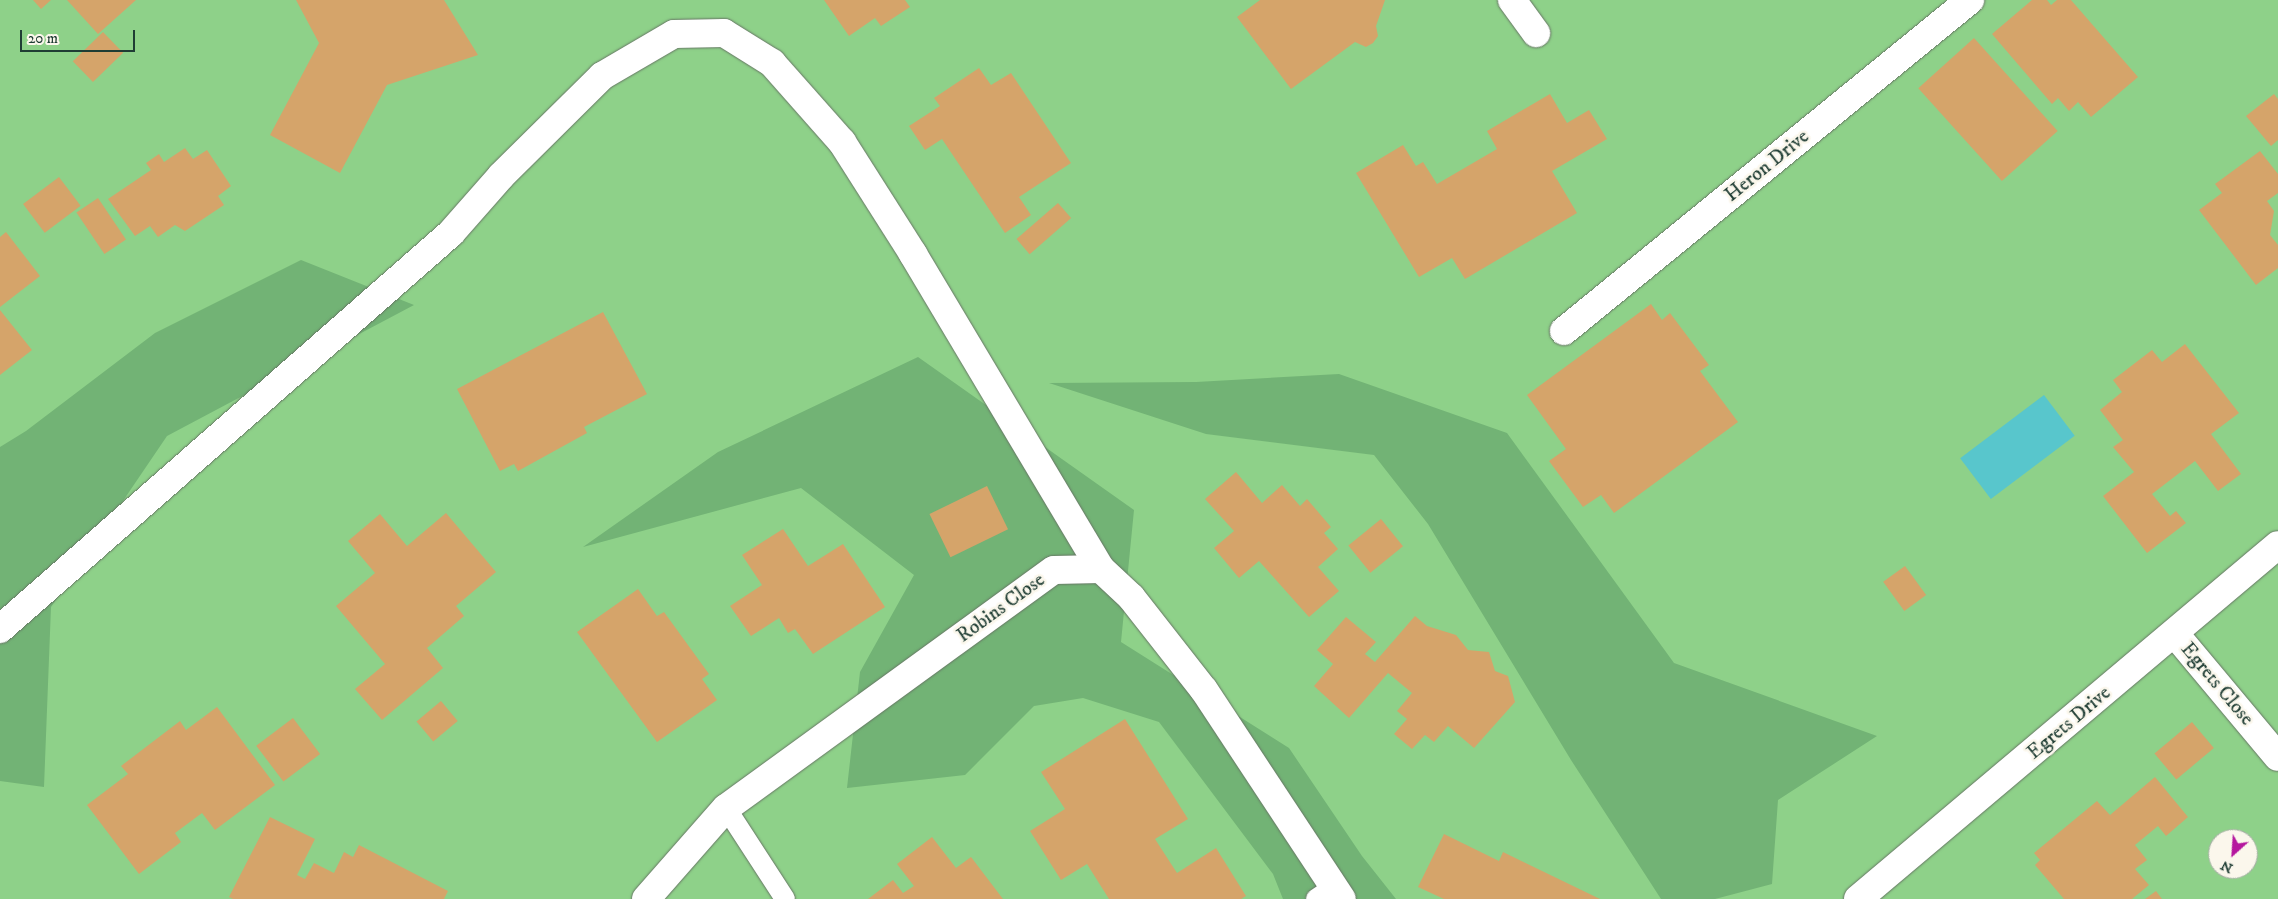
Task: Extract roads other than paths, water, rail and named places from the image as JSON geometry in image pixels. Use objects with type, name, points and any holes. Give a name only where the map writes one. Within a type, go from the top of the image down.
[{"type":"street","points":[[1512,0],[1536,33]]},
{"type":"street","name":"Heron Drive","points":[[1564,331],[1970,0]]},
{"type":"street","points":[[0,629],[451,233],[501,176],[602,76],[674,34],[724,33],[772,63],[842,142],[913,254],[1101,569],[1131,597],[1204,690],[1331,895]]},
{"type":"street","name":"Egrets Drive","points":[[1858,899],[2175,634],[2278,545]]},
{"type":"street","name":"Robins Close","points":[[646,899],[726,808],[1054,570],[1101,569]]},
{"type":"street","name":"Egrets Close","points":[[2175,634],[2278,757]]},
{"type":"lane","points":[[726,808],[785,899]]},
{"type":"water","points":[[2044,395],[2075,436],[1991,499],[1960,458]]}]
